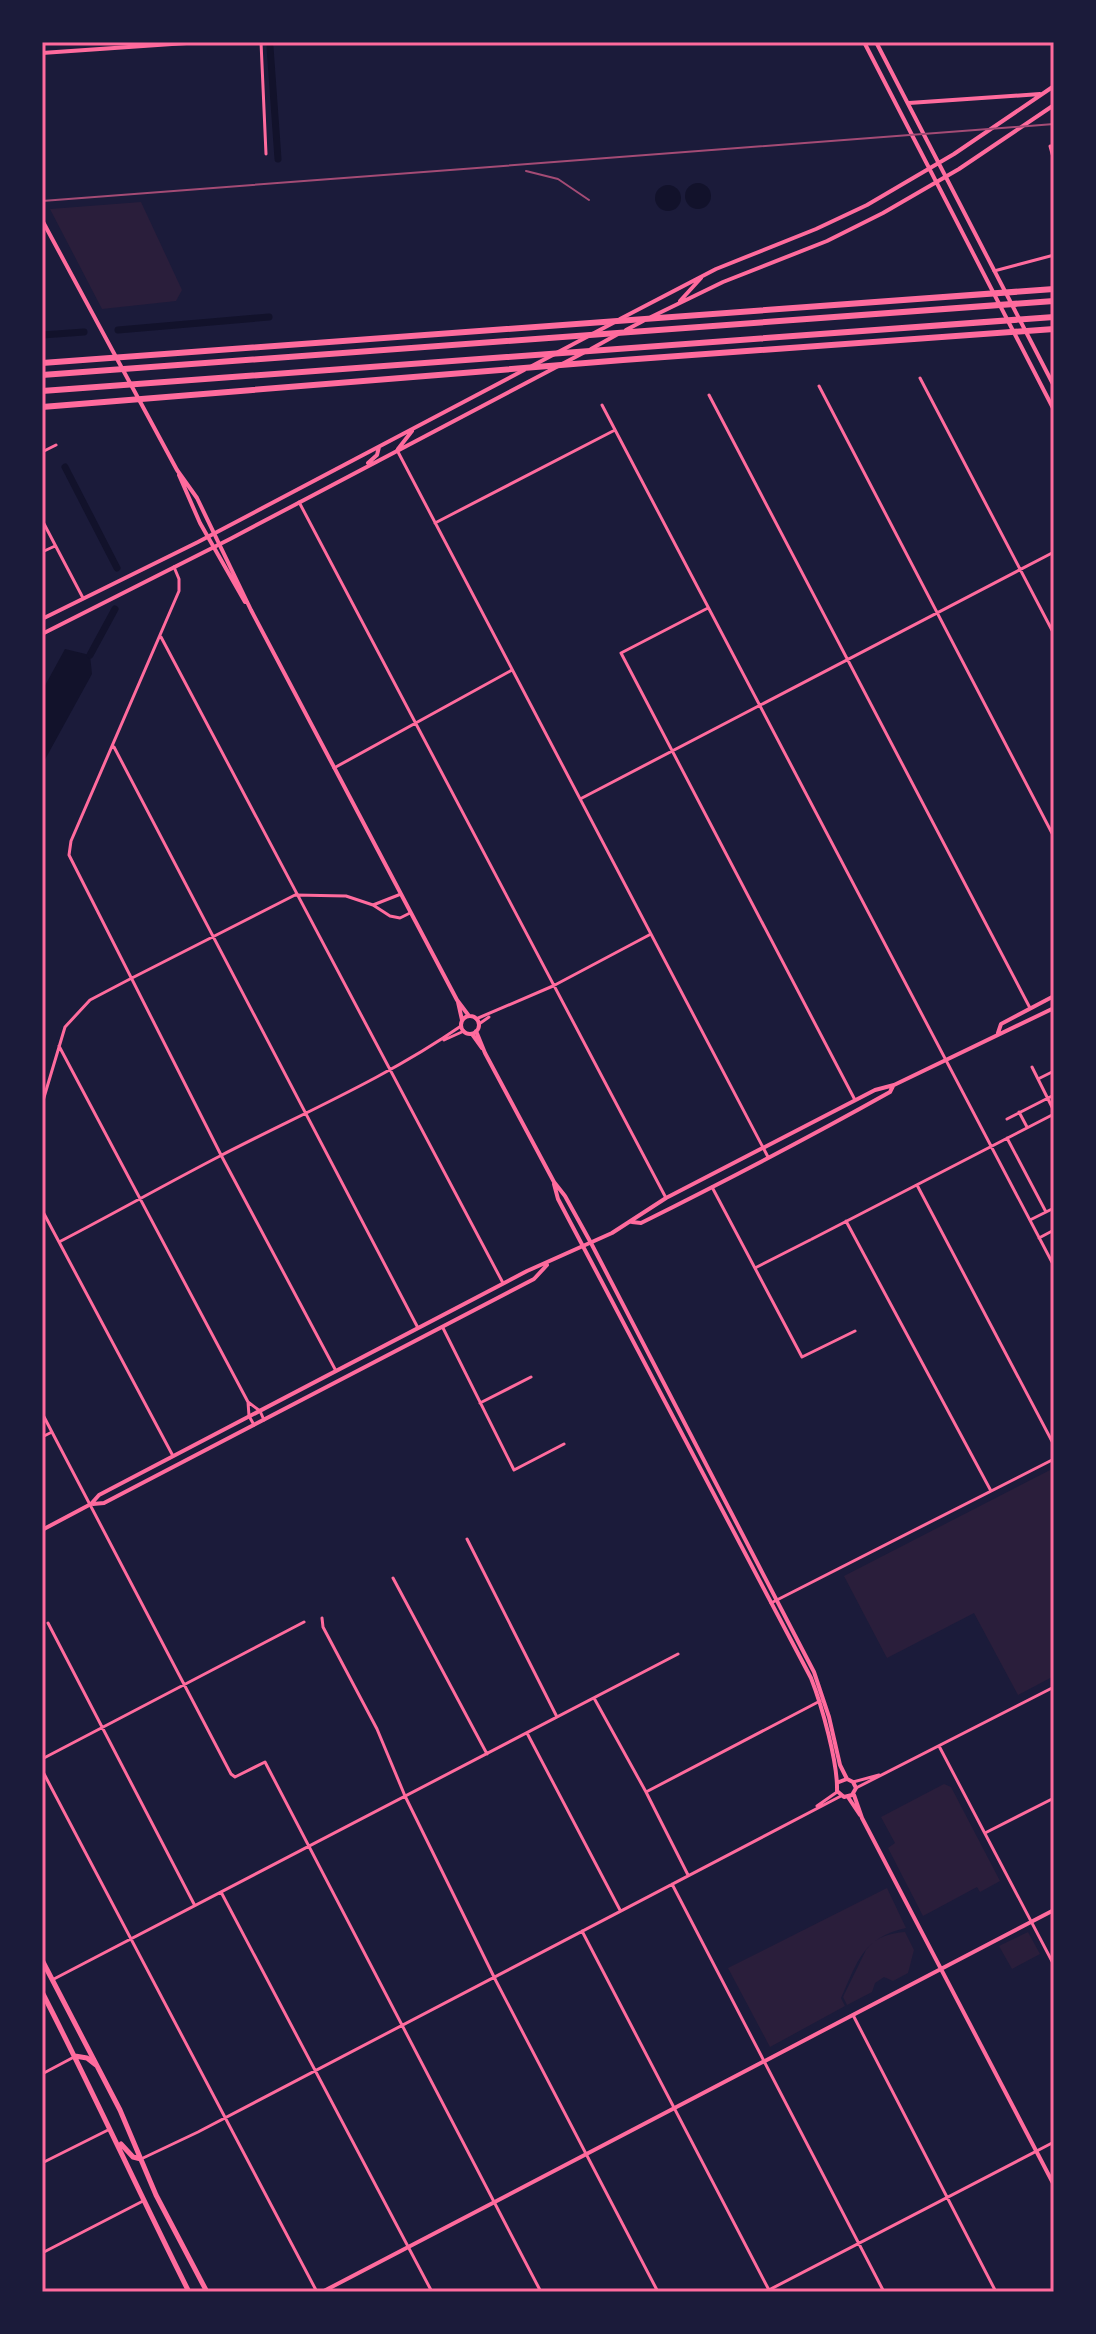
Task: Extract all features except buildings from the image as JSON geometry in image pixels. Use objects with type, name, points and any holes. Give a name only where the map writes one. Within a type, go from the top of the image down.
[{"type":"highway","points":[[42,363],[1054,289]]},
{"type":"highway","points":[[42,375],[1054,301]]},
{"type":"highway","points":[[42,391],[1054,317]]},
{"type":"highway","points":[[42,407],[623,360],[1052,330]]},
{"type":"main road","points":[[42,53],[201,42]]},
{"type":"main road","points":[[864,42],[1054,410]]},
{"type":"main road","points":[[876,42],[1054,386]]},
{"type":"main road","points":[[42,619],[214,534],[703,276],[827,224],[928,170],[1054,86]]},
{"type":"main road","points":[[908,103],[1043,93]]},
{"type":"main road","points":[[42,634],[675,305],[851,230],[946,177],[1054,105]]},
{"type":"main road","points":[[42,220],[177,470],[197,498],[251,610],[457,1000],[469,1016],[478,1021],[474,1032]]},
{"type":"main road","points":[[675,305],[695,288],[703,276]]},
{"type":"main road","points":[[397,450],[402,440],[417,427]]},
{"type":"main road","points":[[364,468],[377,455],[379,447]]},
{"type":"main road","points":[[177,470],[183,489],[213,547],[251,610]]},
{"type":"main road","points":[[998,1033],[1001,1024],[1054,996]]},
{"type":"main road","points":[[457,1000],[462,1026]]},
{"type":"main road","points":[[42,1530],[91,1504],[99,1495],[503,1283],[632,1222],[637,1215],[666,1198],[855,1100],[894,1085],[1054,1008]]},
{"type":"main road","points":[[462,1026],[469,1016]]},
{"type":"main road","points":[[462,1026],[474,1032],[554,1182],[591,1243],[778,1600],[822,1700],[840,1765],[855,1791],[862,1818]]},
{"type":"main road","points":[[632,1222],[641,1223],[712,1187],[890,1092],[894,1085]]},
{"type":"main road","points":[[554,1182],[558,1199],[822,1700],[839,1794],[848,1797],[862,1818],[1054,2185]]},
{"type":"main road","points":[[91,1504],[104,1503],[534,1279],[549,1263]]},
{"type":"main road","points":[[442,1327],[449,1312]]},
{"type":"main road","points":[[414,1342],[418,1328]]},
{"type":"main road","points":[[839,1782],[850,1780]]},
{"type":"main road","points":[[848,1797],[855,1791]]},
{"type":"main road","points":[[320,2292],[1054,1910]]},
{"type":"main road","points":[[42,1960],[97,2065],[156,2195],[207,2292]]},
{"type":"main road","points":[[42,1978],[52,1980]]},
{"type":"main road","points":[[42,1992],[189,2292]]},
{"type":"main road","points":[[75,2056],[87,2058],[97,2065]]},
{"type":"main road","points":[[117,2141],[133,2157],[141,2159]]},
{"type":"street","points":[[261,42],[266,154]]},
{"type":"street","points":[[1052,146],[1054,161]]},
{"type":"street","points":[[994,271],[1054,255]]},
{"type":"street","points":[[920,378],[1054,634]]},
{"type":"street","points":[[819,386],[1054,837]]},
{"type":"street","points":[[709,395],[1030,1008]]},
{"type":"street","points":[[602,405],[1054,1266]]},
{"type":"street","points":[[435,523],[615,430]]},
{"type":"street","points":[[42,452],[56,445]]},
{"type":"street","points":[[397,450],[768,1157]]},
{"type":"street","points":[[299,502],[666,1198]]},
{"type":"street","points":[[42,520],[84,599]]},
{"type":"street","points":[[42,552],[55,546]]},
{"type":"street","points":[[581,798],[1054,552]]},
{"type":"street","points":[[174,567],[179,588],[161,637],[68,848],[69,855],[221,1155],[336,1371]]},
{"type":"street","points":[[708,608],[621,653],[855,1100]]},
{"type":"street","points":[[161,637],[503,1283]]},
{"type":"street","points":[[334,768],[512,670]]},
{"type":"street","points":[[113,745],[418,1328]]},
{"type":"street","points":[[373,905],[401,894]]},
{"type":"street","points":[[42,1104],[65,1027],[90,1000],[130,979],[295,895],[346,896],[400,918],[412,912]]},
{"type":"street","points":[[478,1021],[553,986],[651,934]]},
{"type":"street","points":[[59,1242],[221,1155],[306,1114],[437,1043],[462,1026]]},
{"type":"street","points":[[59,1046],[248,1402],[249,1416],[254,1425]]},
{"type":"street","points":[[755,1268],[1054,1112],[1032,1067]]},
{"type":"street","points":[[1038,1079],[1054,1071]]},
{"type":"street","points":[[1007,1119],[1054,1095]]},
{"type":"street","points":[[1019,1112],[1027,1127]]},
{"type":"street","points":[[1007,1138],[1046,1212]]},
{"type":"street","points":[[917,1185],[1054,1445]]},
{"type":"street","points":[[712,1187],[802,1357],[855,1331]]},
{"type":"street","points":[[1030,1220],[1054,1208]]},
{"type":"street","points":[[42,1210],[173,1456]]},
{"type":"street","points":[[846,1221],[991,1491]]},
{"type":"street","points":[[1039,1238],[1054,1230]]},
{"type":"street","points":[[442,1327],[514,1470],[564,1444]]},
{"type":"street","points":[[480,1403],[531,1377]]},
{"type":"street","points":[[248,1402],[260,1411],[265,1420]]},
{"type":"street","points":[[42,1413],[231,1774],[235,1777],[241,1775],[265,1762],[541,2292]]},
{"type":"street","points":[[42,1437],[52,1432]]},
{"type":"street","points":[[771,1603],[1054,1459]]},
{"type":"street","points":[[467,1539],[557,1717]]},
{"type":"street","points":[[393,1578],[487,1754]]},
{"type":"street","points":[[322,1618],[323,1627],[377,1729],[405,1796],[494,1976],[658,2292]]},
{"type":"street","points":[[42,1759],[304,1622]]},
{"type":"street","points":[[48,1623],[195,1905]]},
{"type":"street","points":[[52,1980],[678,1654]]},
{"type":"street","points":[[855,1791],[879,1775],[1054,1687]]},
{"type":"street","points":[[594,1698],[688,1876]]},
{"type":"street","points":[[646,1792],[822,1700]]},
{"type":"street","points":[[527,1733],[620,1911]]},
{"type":"street","points":[[939,1746],[1054,1965]]},
{"type":"street","points":[[42,1770],[320,2292]]},
{"type":"street","points":[[850,1780],[879,1775]]},
{"type":"street","points":[[141,2159],[688,1876],[839,1794]]},
{"type":"street","points":[[985,1833],[1054,1798]]},
{"type":"street","points":[[672,1884],[884,2292]]},
{"type":"street","points":[[221,1892],[432,2292]]},
{"type":"street","points":[[582,1931],[768,2291],[1054,2142]]},
{"type":"street","points":[[853,2015],[996,2292]]},
{"type":"street","points":[[42,2074],[75,2056]]},
{"type":"street","points":[[42,2163],[111,2128]]},
{"type":"street","points":[[42,2253],[143,2201]]},
{"type":"shaded area","points":[[698,183],[707,187],[711,196],[707,205],[698,209],[689,205],[685,196],[689,187]]},
{"type":"shaded area","points":[[668,185],[677,189],[681,198],[677,207],[668,211],[659,207],[655,198],[659,189]]},
{"type":"shaded area","points":[[141,202],[182,290],[176,301],[102,309],[50,209]]},
{"type":"shaded area","points":[[65,649],[90,655],[92,674],[42,765],[42,691]]},
{"type":"shaded area","points":[[1054,1468],[1054,1676],[1018,1695],[974,1613],[887,1658],[844,1576]]},
{"type":"shaded area","points":[[944,1784],[951,1787],[1000,1881],[980,1892],[977,1887],[923,1916],[888,1848],[895,1843],[881,1817]]},
{"type":"shaded area","points":[[887,1888],[906,1928],[880,1938],[863,1953],[841,1998],[845,2006],[770,2047],[728,1968]]},
{"type":"shaded area","points":[[905,1932],[914,1950],[908,1973],[893,1981],[884,1977],[875,1983],[872,1992],[847,2005],[843,1997],[866,1950],[884,1936]]},
{"type":"shaded area","points":[[1028,1932],[1040,1954],[1012,1969],[999,1946]]},
{"type":"waterway","points":[[270,47],[278,159]]},
{"type":"waterway","points":[[118,330],[269,317]]},
{"type":"waterway","points":[[42,335],[84,332]]},
{"type":"waterway","points":[[65,467],[117,568]]},
{"type":"waterway","points":[[90,655],[115,609]]},
{"type":"railway","points":[[42,201],[1054,124]]},
{"type":"railway","points":[[526,171],[558,179],[589,200]]}]
